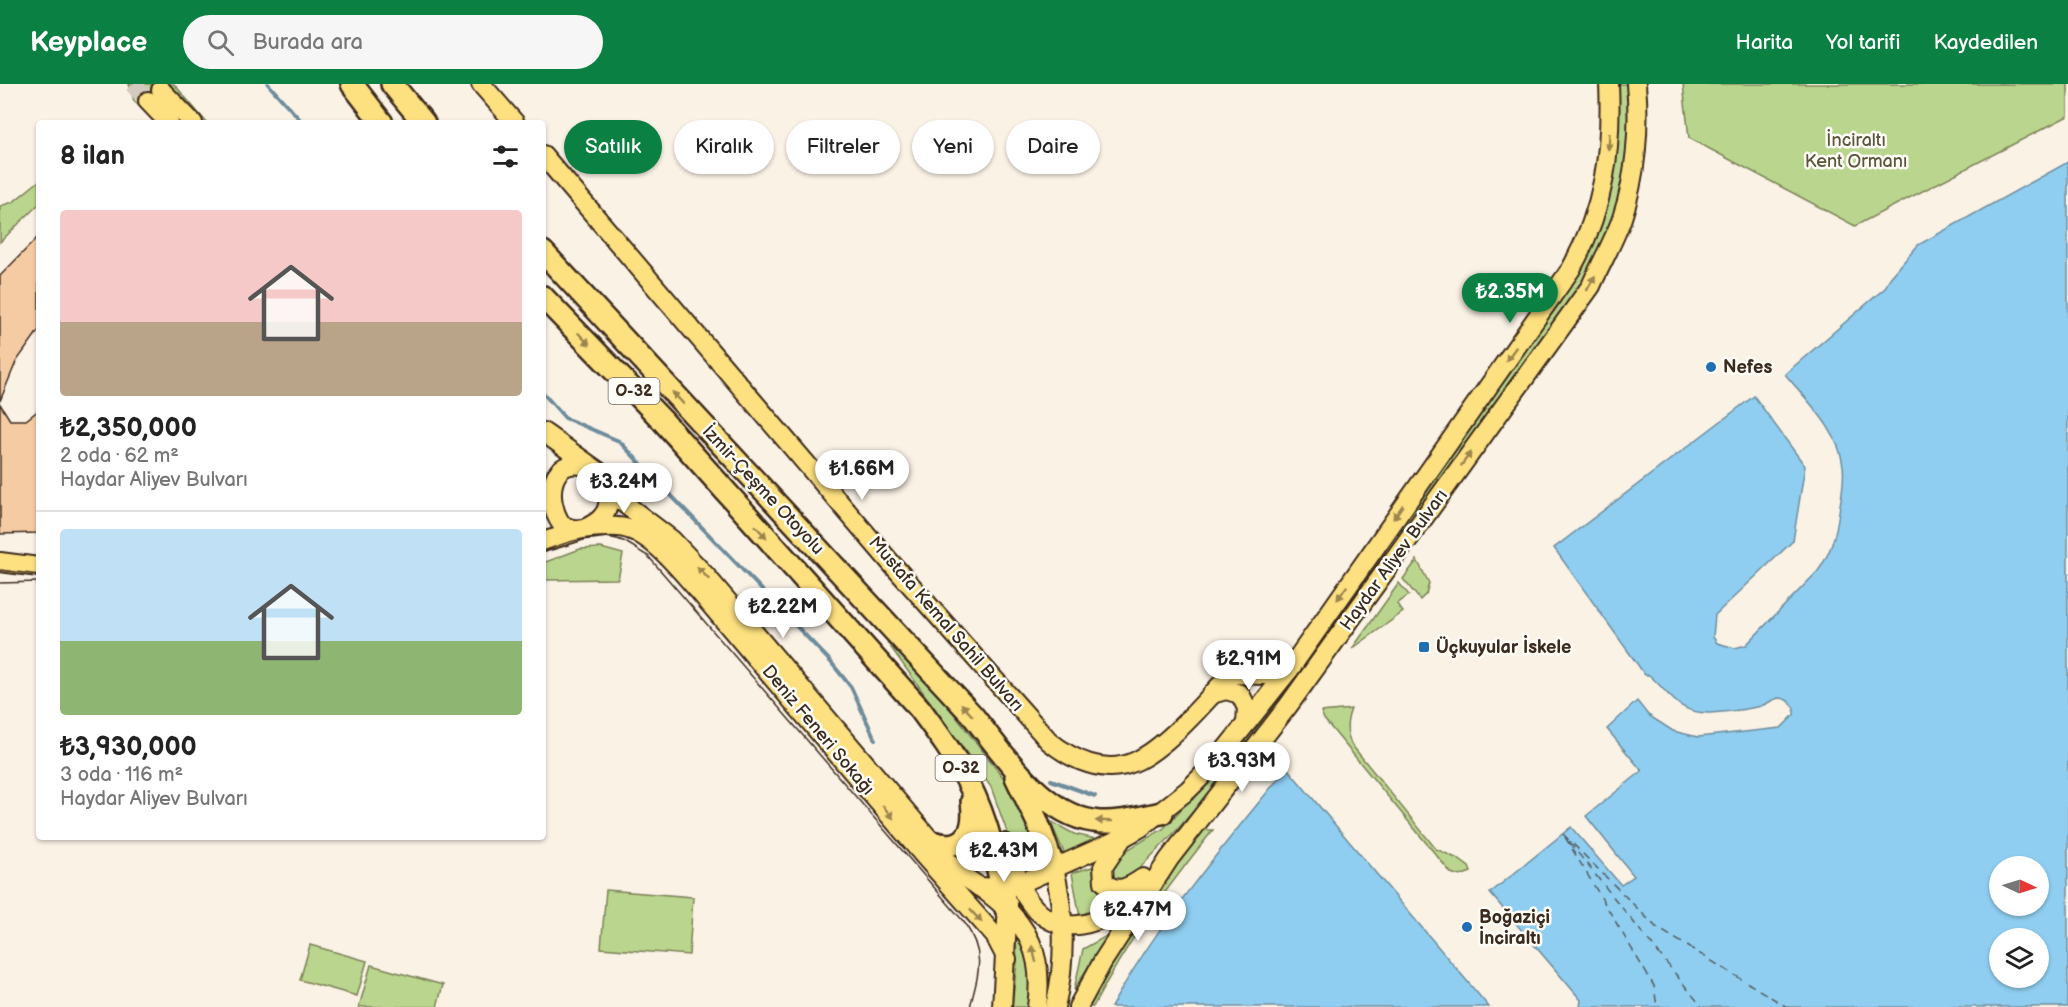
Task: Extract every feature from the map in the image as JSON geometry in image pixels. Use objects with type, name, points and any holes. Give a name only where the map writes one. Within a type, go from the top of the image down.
[{"type":"highway","points":[[344,84],[379,119]]},
{"type":"highway","points":[[352,84],[379,119]]},
{"type":"highway","points":[[392,84],[422,120]]},
{"type":"highway","name":"İzmir-Çeşme Otoyolu","points":[[546,255],[973,716],[1004,756]]},
{"type":"highway","name":"İzmir-Çeşme Otoyolu","points":[[546,300],[662,420],[876,663],[920,709],[948,747],[969,783]]},
{"type":"highway","points":[[1004,756],[1047,800],[1077,818],[1117,822],[1162,813]]},
{"type":"highway","points":[[1004,756],[1037,821],[1054,868]]},
{"type":"highway","points":[[928,849],[963,841],[968,835],[974,816],[969,783]]},
{"type":"highway","points":[[969,783],[988,805],[1010,886],[1006,909]]},
{"type":"main road","points":[[482,84],[512,120]]},
{"type":"main road","name":"Haydar Aliyev Bulvarı","points":[[1010,886],[1122,838],[1162,813],[1213,765],[1288,670],[1571,269],[1597,212],[1605,180],[1609,144],[1609,84]]},
{"type":"main road","name":"Haydar Aliyev Bulvarı","points":[[1077,1007],[1168,859],[1288,706],[1591,286],[1622,218],[1629,193],[1638,102],[1636,84]]},
{"type":"main road","points":[[167,120],[155,96],[189,120]]},
{"type":"main road","name":"Mustafa Kemal Sahil Bulvarı","points":[[546,159],[891,563],[1049,741],[1067,755],[1083,763],[1122,765],[1134,762],[1177,729],[1227,678],[1235,674],[1265,675],[1288,670]]},
{"type":"main road","name":"Deniz Feneri Sokağı","points":[[546,434],[598,471],[621,501],[672,540],[706,577],[928,849]]},
{"type":"main road","points":[[546,541],[597,523],[607,511],[608,492],[598,471],[579,463],[569,464],[562,468],[557,475],[552,493]]},
{"type":"main road","points":[[546,479],[552,493],[556,516],[562,525],[579,530]]},
{"type":"main road","name":"Deniz Feneri Sokağı","points":[[579,530],[620,526],[635,531],[662,550],[928,849]]},
{"type":"main road","points":[[0,562],[36,567]]},
{"type":"main road","points":[[1212,694],[1226,690],[1240,694],[1247,708],[1246,723]]},
{"type":"main road","points":[[1122,838],[1102,872],[1104,882],[1111,888],[1122,890],[1128,888],[1168,859]]},
{"type":"main road","points":[[928,849],[1006,909],[1028,933],[1038,969],[1037,1007]]},
{"type":"main road","points":[[928,849],[995,936],[1007,958]]},
{"type":"main road","points":[[979,887],[1010,886],[1040,915],[1062,925],[1101,920],[1118,910],[1137,894],[1168,859]]},
{"type":"main road","points":[[1054,868],[1059,887],[1062,925],[1061,969],[1055,1007]]},
{"type":"main road","points":[[1002,1007],[1007,958],[1006,909]]},
{"type":"green space","points":[[129,84],[166,84],[161,120],[152,120],[134,101]]},
{"type":"green space","points":[[166,84],[174,84],[204,120],[201,120]]},
{"type":"green space","points":[[1616,84],[1629,84],[1628,158],[1615,215],[1582,287],[1404,535],[1392,534],[1572,283],[1585,259],[1604,212],[1615,162],[1618,111]]},
{"type":"green space","name":"İnciraltı Kent Ormanı","points":[[1683,84],[2068,84],[2068,116],[1855,226],[1689,138]]},
{"type":"green space","points":[[36,183],[36,207],[0,242],[0,206],[13,202]]},
{"type":"green space","points":[[601,548],[623,554],[618,579],[546,580],[546,562],[580,549]]},
{"type":"green space","points":[[1390,553],[1247,749],[1177,830],[1125,883],[1112,882],[1105,863],[1163,829],[1219,768],[1381,554]]},
{"type":"green space","points":[[1417,560],[1429,583],[1426,594],[1420,600],[1403,579]]},
{"type":"green space","points":[[1399,583],[1409,595],[1397,604],[1403,612],[1352,649]]},
{"type":"green space","points":[[887,642],[923,674],[1009,785],[1041,857],[1018,863],[991,787]]},
{"type":"green space","points":[[1351,709],[1347,726],[1351,744],[1436,849],[1458,859],[1469,867],[1471,872],[1460,876],[1451,873],[1324,719],[1321,712]]},
{"type":"green space","points":[[1050,821],[1074,834],[1096,839],[1066,857]]},
{"type":"green space","points":[[1201,830],[1213,830],[1148,916],[1093,1007],[1085,1007],[1146,905]]},
{"type":"green space","points":[[1092,867],[1102,891],[1122,897],[1081,923],[1072,873]]},
{"type":"green space","points":[[606,890],[693,897],[689,955],[601,948]]},
{"type":"green space","points":[[1108,935],[1074,990],[1083,949]]},
{"type":"green space","points":[[1016,937],[1026,954],[1031,970],[1031,1007],[1012,1007],[1017,962]]},
{"type":"green space","points":[[310,945],[367,961],[357,996],[300,980]]},
{"type":"green space","points":[[371,965],[443,985],[437,1007],[359,1007]]},
{"type":"water","points":[[2068,162],[2068,1007],[1580,1007],[1581,1000],[1490,893],[1571,827],[1621,885],[1634,876],[1586,816],[1642,771],[1607,729],[1637,701],[1648,715],[1673,731],[1698,737],[1781,728],[1794,715],[1794,708],[1788,701],[1779,698],[1760,706],[1716,713],[1699,712],[1682,706],[1649,675],[1645,675],[1554,548],[1754,396],[1805,466],[1793,541],[1715,615],[1713,637],[1717,643],[1735,648],[1746,645],[1823,564],[1834,536],[1842,495],[1843,466],[1835,440],[1821,417],[1785,374],[1885,288],[1890,278],[1918,245]]},
{"type":"water","points":[[1287,768],[1489,1007],[1111,1007],[1172,913]]},
{"type":"building","points":[[36,239],[36,334],[16,362],[0,401],[0,276]]},
{"type":"building","points":[[0,404],[10,420],[26,420],[36,412],[36,533],[0,534]]},
{"type":"waterway","points":[[268,84],[300,120]]},
{"type":"waterway","points":[[546,396],[565,418],[619,441],[830,661],[851,687],[875,739]]},
{"type":"waterway","points":[[1051,780],[1095,796]]},
{"type":"ferry route","points":[[1563,834],[1656,927],[1787,1007]]},
{"type":"ferry route","points":[[1565,837],[1654,986],[1657,1007]]},
{"type":"ferry route","points":[[1569,842],[1702,1007]]},
{"type":"tunnel","points":[[133,84],[148,101]]},
{"type":"tram line","points":[[546,550],[572,541],[603,537],[623,541],[648,556],[964,922],[971,933],[979,963],[970,1007]]},
{"type":"tram line","points":[[0,570],[36,575]]},
{"type":"tram line","points":[[0,583],[36,582]]},
{"type":"place","name":"Nefes","points":[[1711,367]]},
{"type":"place","name":"Üçkuyular İskele","points":[[1424,647]]},
{"type":"place","name":"Boğaziçi İnciraltı","points":[[1467,927]]}]
